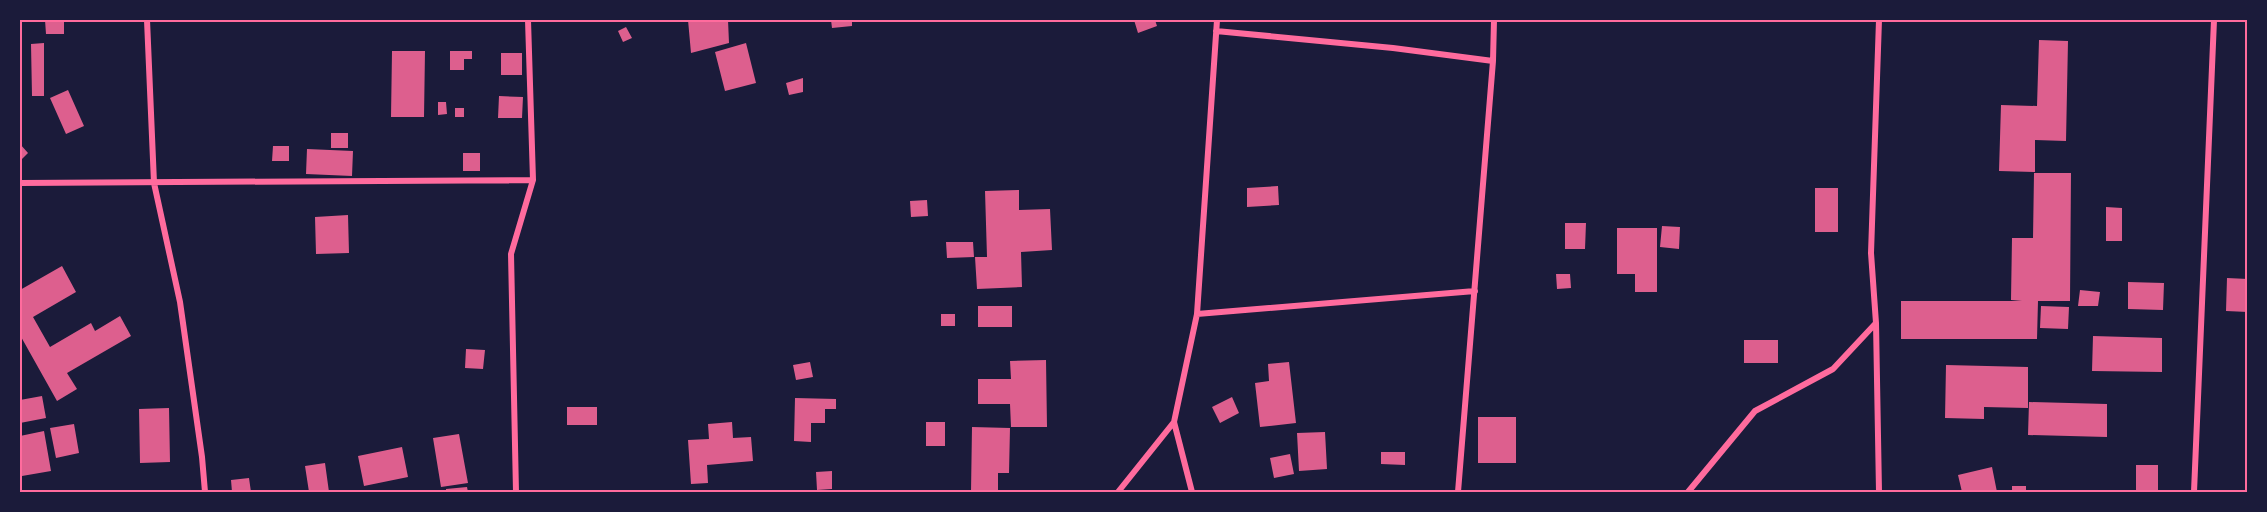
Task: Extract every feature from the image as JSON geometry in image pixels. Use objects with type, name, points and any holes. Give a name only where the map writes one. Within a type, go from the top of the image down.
[{"type":"street","points":[[147,20],[154,183],[180,302],[205,492]]},
{"type":"street","points":[[516,492],[512,254],[533,180],[528,20]]},
{"type":"street","points":[[1192,492],[1174,422],[1197,314],[1217,20]]},
{"type":"street","points":[[1458,492],[1493,61],[1494,20]]},
{"type":"street","points":[[1879,20],[1871,253],[1876,322],[1879,492]]},
{"type":"street","points":[[2194,492],[2214,20]]},
{"type":"street","points":[[1216,31],[1393,48],[1493,61]]},
{"type":"street","points":[[20,183],[533,180]]},
{"type":"street","points":[[1197,314],[1475,291]]},
{"type":"street","points":[[1688,492],[1755,411],[1833,369],[1876,322]]},
{"type":"street","points":[[1118,492],[1174,422]]},
{"type":"building","points":[[45,20],[64,20],[64,34],[46,34]]},
{"type":"building","points":[[688,20],[728,20],[729,43],[691,53]]},
{"type":"building","points":[[831,20],[852,20],[852,26],[832,28]]},
{"type":"building","points":[[1134,20],[1155,20],[1157,26],[1138,33]]},
{"type":"building","points":[[626,27],[632,38],[623,42],[618,31]]},
{"type":"building","points":[[2039,40],[2068,41],[2066,141],[2035,140],[2035,172],[1999,171],[2001,105],[2037,106]]},
{"type":"building","points":[[44,43],[44,96],[32,96],[31,44]]},
{"type":"building","points":[[746,43],[756,83],[725,91],[715,52]]},
{"type":"building","points":[[392,51],[425,51],[424,117],[391,117]]},
{"type":"building","points":[[450,51],[472,51],[472,59],[464,59],[464,70],[450,70]]},
{"type":"building","points":[[501,53],[522,53],[522,75],[501,75]]},
{"type":"building","points":[[803,78],[803,92],[789,95],[786,83]]},
{"type":"building","points":[[68,90],[84,126],[66,134],[50,98]]},
{"type":"building","points":[[499,96],[523,97],[522,118],[498,118]]},
{"type":"building","points":[[438,102],[446,102],[447,114],[438,115]]},
{"type":"building","points":[[455,108],[464,108],[464,117],[455,117]]},
{"type":"building","points":[[331,133],[348,133],[348,148],[331,148]]},
{"type":"building","points":[[20,144],[28,153],[20,161]]},
{"type":"building","points":[[273,146],[289,146],[289,161],[272,161]]},
{"type":"building","points":[[307,149],[353,151],[352,176],[306,174]]},
{"type":"building","points":[[463,153],[480,153],[480,171],[463,171]]},
{"type":"building","points":[[2034,173],[2071,173],[2070,301],[2038,301],[2037,339],[1901,339],[1901,301],[2022,301],[2011,300],[2012,238],[2033,238]]},
{"type":"building","points":[[1278,186],[1279,205],[1247,207],[1247,188]]},
{"type":"building","points":[[1815,188],[1838,188],[1838,232],[1815,232]]},
{"type":"building","points":[[1019,190],[1019,210],[1050,209],[1052,250],[1021,252],[1022,287],[977,289],[975,257],[987,257],[985,191]]},
{"type":"building","points":[[927,200],[928,216],[911,217],[910,201]]},
{"type":"building","points":[[2106,207],[2122,208],[2122,241],[2106,241]]},
{"type":"building","points":[[348,215],[349,253],[316,254],[315,217]]},
{"type":"building","points":[[1565,223],[1586,223],[1585,249],[1565,249]]},
{"type":"building","points":[[1662,226],[1680,227],[1679,249],[1660,247]]},
{"type":"building","points":[[1617,228],[1657,228],[1657,292],[1635,292],[1635,274],[1617,274]]},
{"type":"building","points":[[946,242],[973,242],[974,257],[947,258]]},
{"type":"building","points":[[62,266],[76,292],[33,317],[50,347],[91,323],[95,331],[120,316],[131,336],[67,373],[77,389],[57,401],[20,335],[20,290]]},
{"type":"building","points":[[1556,274],[1570,274],[1571,288],[1557,289]]},
{"type":"building","points":[[2227,278],[2248,279],[2248,312],[2226,311]]},
{"type":"building","points":[[2128,282],[2164,283],[2163,310],[2128,309]]},
{"type":"building","points":[[2080,290],[2100,292],[2098,306],[2078,306]]},
{"type":"building","points":[[978,306],[1012,306],[1012,327],[978,327]]},
{"type":"building","points":[[2041,306],[2069,307],[2068,329],[2040,328]]},
{"type":"building","points":[[941,314],[955,314],[955,326],[941,326]]},
{"type":"building","points":[[2093,336],[2162,338],[2162,372],[2092,371]]},
{"type":"building","points":[[1744,340],[1778,340],[1778,363],[1744,363]]},
{"type":"building","points":[[466,349],[485,350],[483,369],[465,368]]},
{"type":"building","points":[[1046,360],[1047,427],[1011,427],[1010,404],[978,404],[978,379],[1011,379],[1010,361]]},
{"type":"building","points":[[810,362],[813,377],[796,380],[793,365]]},
{"type":"building","points":[[1289,362],[1296,423],[1260,427],[1255,383],[1269,381],[1268,364]]},
{"type":"building","points":[[1946,365],[2028,367],[2028,408],[1984,407],[1984,419],[1945,418]]},
{"type":"building","points":[[42,396],[46,418],[20,423],[20,400]]},
{"type":"building","points":[[1232,397],[1239,413],[1220,423],[1212,407]]},
{"type":"building","points":[[795,398],[836,399],[836,409],[825,409],[825,423],[811,423],[811,442],[794,441]]},
{"type":"building","points":[[2029,402],[2107,404],[2107,437],[2028,435]]},
{"type":"building","points":[[567,407],[597,407],[597,425],[567,425]]},
{"type":"building","points":[[169,408],[170,462],[140,463],[139,409]]},
{"type":"building","points":[[1478,417],[1516,417],[1516,463],[1478,463]]},
{"type":"building","points":[[732,422],[733,438],[751,437],[753,461],[707,465],[708,483],[691,484],[688,440],[709,439],[708,424]]},
{"type":"building","points":[[926,422],[945,422],[945,446],[926,446]]},
{"type":"building","points":[[74,424],[79,453],[56,458],[50,428]]},
{"type":"building","points":[[972,427],[1010,428],[1009,473],[998,473],[998,492],[971,492]]},
{"type":"building","points":[[44,431],[51,471],[22,476],[20,436]]},
{"type":"building","points":[[1325,432],[1327,469],[1299,471],[1297,433]]},
{"type":"building","points":[[459,434],[468,483],[441,487],[433,438]]},
{"type":"building","points":[[402,447],[408,477],[364,486],[358,456]]},
{"type":"building","points":[[1381,452],[1405,452],[1405,465],[1381,464]]},
{"type":"building","points":[[1290,454],[1294,474],[1274,478],[1270,458]]},
{"type":"building","points":[[325,463],[329,492],[309,492],[305,466]]},
{"type":"building","points":[[2136,465],[2158,465],[2158,492],[2136,492]]},
{"type":"building","points":[[1992,467],[1997,492],[1962,492],[1958,475]]},
{"type":"building","points":[[832,471],[832,489],[817,490],[816,472]]},
{"type":"building","points":[[249,478],[251,492],[232,492],[231,480]]},
{"type":"building","points":[[2012,486],[2026,486],[2026,492],[2012,492]]},
{"type":"building","points":[[467,487],[468,492],[446,492],[446,489]]}]
